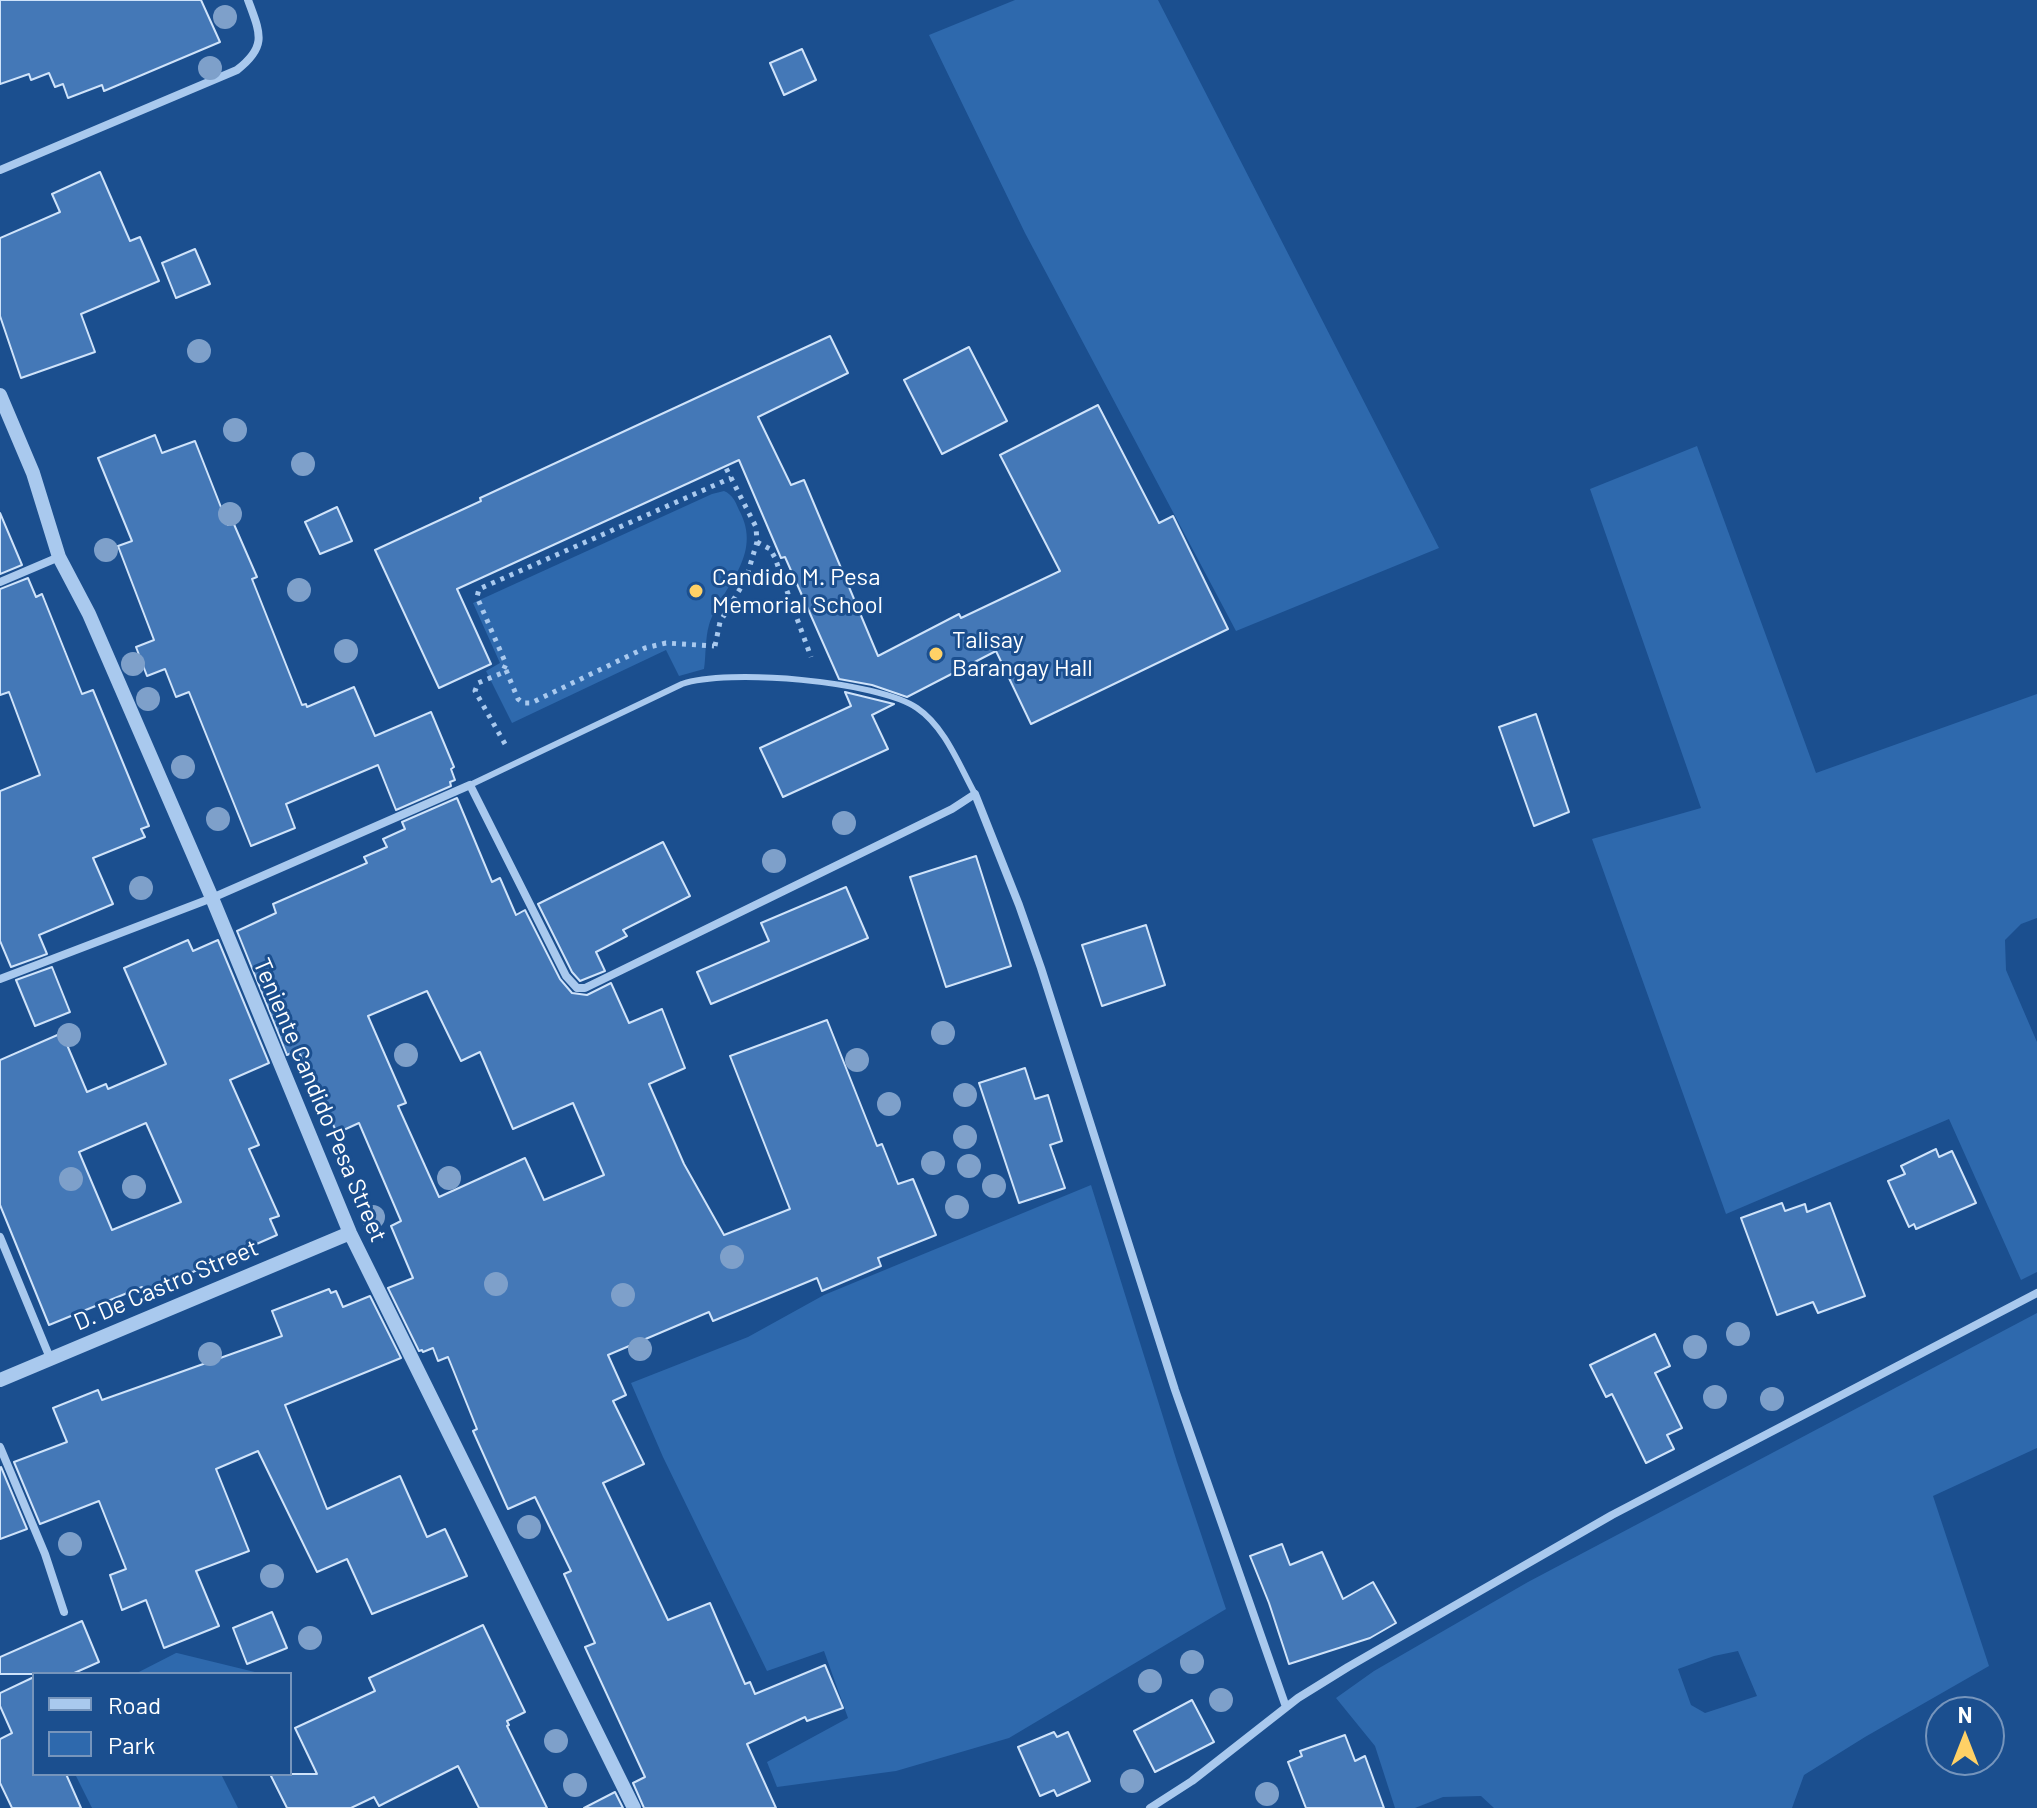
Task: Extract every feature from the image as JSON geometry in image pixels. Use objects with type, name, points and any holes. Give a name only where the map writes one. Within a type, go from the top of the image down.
[{"type":"street","points":[[0,170],[237,70],[255,55],[259,45],[257,26],[248,0]]},
{"type":"street","name":"Teniente Candido Pesa Street","points":[[0,395],[33,473],[59,557],[86,607],[212,898],[350,1233],[634,1808]]},
{"type":"street","points":[[0,582],[59,557]]},
{"type":"street","points":[[0,979],[212,898],[470,785],[566,976],[577,988],[594,985],[952,809],[975,794],[1041,968],[1175,1390],[1286,1707]]},
{"type":"street","name":"D. De Castro Street","points":[[0,1380],[350,1233]]},
{"type":"street","points":[[0,1237],[50,1358]]},
{"type":"street","points":[[1150,1808],[1192,1781],[1286,1707],[1348,1667],[1612,1515],[2037,1293]]},
{"type":"street","points":[[0,1447],[45,1554],[64,1612]]},
{"type":"lane","points":[[470,785],[682,684],[713,679],[810,682],[874,690],[918,709],[936,726],[975,794]]},
{"type":"path","points":[[713,679],[714,646],[720,622],[746,579],[757,542],[756,527],[725,466]]},
{"type":"path","points":[[714,646],[666,643],[645,648],[531,703],[523,703],[518,699],[477,597],[479,589],[731,478]]},
{"type":"path","points":[[757,542],[770,549],[801,627],[811,655],[810,682]]},
{"type":"path","points":[[506,670],[478,683],[475,691],[516,763]]},
{"type":"green space","points":[[1015,0],[1158,0],[1439,548],[1236,631],[1025,233],[929,35]]},
{"type":"green space","points":[[1697,446],[1816,773],[2037,694],[2037,918],[2021,924],[2005,940],[2006,970],[2037,1042],[2037,1272],[2021,1280],[1949,1119],[1726,1214],[1592,839],[1701,808],[1590,489]]},
{"type":"green space","points":[[724,491],[732,496],[738,507],[747,542],[738,570],[709,625],[704,669],[679,676],[666,650],[512,723],[486,671],[500,663],[473,603]]},
{"type":"green space","points":[[1091,1185],[1226,1609],[1009,1738],[896,1771],[777,1787],[767,1762],[848,1718],[824,1651],[767,1671],[663,1457],[631,1383],[748,1337],[824,1295]]},
{"type":"green space","points":[[2037,1313],[2037,1448],[1933,1496],[1989,1666],[1937,1696],[1925,1696],[1925,1703],[1804,1775],[1792,1808],[1494,1808],[1481,1796],[1443,1797],[1415,1808],[1395,1808],[1375,1746],[1336,1698],[1374,1671],[1528,1582]],"holes":[[[1738,1651],[1757,1696],[1705,1713],[1691,1705],[1678,1669]]]},
{"type":"green space","points":[[177,1653],[255,1672],[139,1672]]},
{"type":"green space","points":[[76,1776],[222,1776],[238,1808],[92,1808]]},
{"type":"building","points":[[0,0],[201,0],[220,42],[104,91],[102,85],[68,98],[63,84],[55,87],[49,73],[31,80],[29,74],[0,84]]},
{"type":"building","points":[[802,49],[816,80],[784,95],[770,63]]},
{"type":"building","points":[[100,172],[130,241],[140,237],[159,281],[81,314],[95,352],[21,378],[0,316],[0,238],[60,212],[52,194]]},
{"type":"building","points":[[195,249],[210,284],[176,298],[162,263]]},
{"type":"building","points":[[830,336],[848,373],[758,417],[791,485],[804,480],[878,656],[959,614],[961,618],[1060,571],[1000,455],[1098,405],[1159,523],[1173,516],[1228,629],[1031,724],[996,651],[907,697],[872,685],[839,679],[785,557],[781,558],[739,460],[457,589],[491,664],[439,688],[375,550]]},
{"type":"building","points":[[969,347],[1007,421],[942,454],[904,380]]},
{"type":"building","points":[[155,435],[162,453],[195,441],[228,525],[233,522],[257,577],[252,579],[302,705],[306,704],[307,707],[354,687],[375,736],[431,712],[454,767],[451,769],[455,780],[450,782],[451,786],[396,810],[378,765],[286,804],[295,828],[251,846],[189,692],[176,697],[165,669],[147,676],[136,647],[154,640],[118,546],[132,541],[98,458]]},
{"type":"building","points":[[337,507],[352,541],[320,554],[305,522]]},
{"type":"building","points":[[0,513],[22,565],[0,574]]},
{"type":"building","points":[[28,578],[36,597],[42,594],[82,694],[93,690],[149,826],[141,829],[145,837],[93,858],[113,904],[39,935],[47,954],[11,967],[0,941],[0,791],[40,775],[9,692],[0,695],[0,589]]},
{"type":"building","points":[[845,692],[894,704],[872,715],[888,749],[783,797],[760,748],[851,706]]},
{"type":"building","points":[[1536,714],[1569,812],[1534,826],[1499,727]]},
{"type":"building","points":[[457,798],[492,882],[500,878],[516,915],[525,910],[560,979],[572,993],[587,995],[611,983],[629,1023],[662,1009],[685,1068],[649,1084],[684,1164],[724,1235],[790,1209],[730,1056],[827,1020],[877,1146],[882,1144],[898,1184],[913,1179],[936,1235],[878,1258],[881,1266],[822,1291],[817,1278],[713,1321],[709,1312],[608,1355],[626,1395],[613,1401],[644,1464],[603,1483],[668,1620],[710,1603],[745,1684],[750,1682],[755,1694],[825,1665],[843,1708],[807,1721],[805,1717],[747,1744],[776,1808],[644,1808],[633,1783],[645,1777],[585,1647],[595,1643],[564,1574],[571,1571],[535,1497],[508,1509],[473,1431],[477,1429],[448,1357],[438,1361],[433,1348],[419,1351],[388,1288],[413,1278],[391,1226],[401,1221],[359,1123],[337,1133],[298,1050],[287,1055],[237,931],[276,913],[273,904],[367,863],[364,857],[387,847],[383,839],[405,829],[402,822]],"holes":[[[427,991],[461,1061],[480,1052],[513,1129],[573,1103],[604,1175],[544,1200],[525,1158],[439,1197],[398,1106],[406,1103],[368,1016]]]},
{"type":"building","points":[[663,842],[690,896],[623,930],[627,936],[596,952],[605,971],[580,981],[572,972],[538,904]]},
{"type":"building","points":[[976,856],[1011,966],[946,987],[910,877]]},
{"type":"building","points":[[846,887],[868,938],[711,1004],[697,972],[769,941],[761,923]]},
{"type":"building","points":[[1146,925],[1165,985],[1102,1006],[1082,945]]},
{"type":"building","points":[[188,940],[193,951],[218,940],[269,1063],[230,1080],[259,1145],[249,1149],[279,1216],[270,1219],[277,1235],[145,1293],[142,1287],[49,1325],[0,1205],[0,1060],[62,1033],[87,1092],[106,1084],[108,1089],[166,1064],[124,968]],"holes":[[[146,1123],[181,1202],[112,1230],[79,1152]]]},
{"type":"building","points":[[52,967],[70,1012],[35,1026],[16,980]]},
{"type":"building","points":[[1025,1068],[1035,1099],[1048,1095],[1062,1141],[1050,1145],[1065,1188],[1019,1203],[979,1083]]},
{"type":"building","points":[[1936,1149],[1939,1157],[1952,1151],[1976,1203],[1916,1229],[1914,1224],[1909,1227],[1888,1181],[1905,1174],[1901,1166]]},
{"type":"building","points":[[1782,1203],[1785,1211],[1805,1204],[1807,1212],[1830,1203],[1865,1296],[1818,1313],[1813,1302],[1777,1315],[1741,1218]]},
{"type":"building","points":[[329,1289],[331,1293],[336,1291],[343,1307],[370,1296],[401,1358],[285,1405],[327,1509],[400,1476],[427,1537],[445,1529],[467,1576],[372,1614],[347,1559],[317,1572],[258,1451],[216,1469],[249,1551],[196,1571],[219,1626],[164,1648],[146,1600],[122,1610],[110,1575],[126,1569],[99,1501],[40,1524],[14,1462],[67,1442],[53,1408],[98,1390],[102,1400],[282,1336],[272,1311]]},
{"type":"building","points":[[1655,1334],[1670,1366],[1655,1373],[1682,1428],[1667,1435],[1674,1449],[1646,1463],[1612,1394],[1606,1397],[1590,1365]]},
{"type":"building","points":[[0,1468],[27,1529],[0,1539]]},
{"type":"building","points":[[1282,1544],[1290,1565],[1322,1552],[1343,1599],[1373,1582],[1396,1623],[1370,1638],[1289,1664],[1250,1556]]},
{"type":"building","points":[[272,1612],[287,1648],[247,1664],[233,1628]]},
{"type":"building","points":[[82,1621],[99,1662],[76,1672],[0,1674],[0,1657]]},
{"type":"building","points":[[483,1625],[525,1712],[507,1721],[507,1726],[547,1808],[479,1808],[458,1766],[379,1806],[374,1797],[351,1808],[287,1808],[271,1776],[317,1774],[295,1728],[375,1691],[369,1678]]},
{"type":"building","points":[[32,1678],[32,1776],[67,1776],[81,1808],[12,1808],[0,1783],[0,1739],[12,1733],[0,1706],[0,1693]]},
{"type":"building","points":[[1192,1700],[1214,1742],[1155,1772],[1134,1731]]},
{"type":"building","points":[[1054,1732],[1057,1737],[1068,1732],[1090,1781],[1057,1796],[1054,1790],[1040,1796],[1018,1747]]},
{"type":"building","points":[[1345,1735],[1355,1761],[1365,1756],[1384,1808],[1306,1808],[1288,1762],[1302,1756],[1300,1751]]},
{"type":"building","points":[[615,1792],[623,1808],[584,1808]]},
{"type":"place","name":"Candido M. Pesa Memorial School","points":[[696,591]]},
{"type":"place","name":"Talisay Barangay Hall","points":[[936,654]]}]
